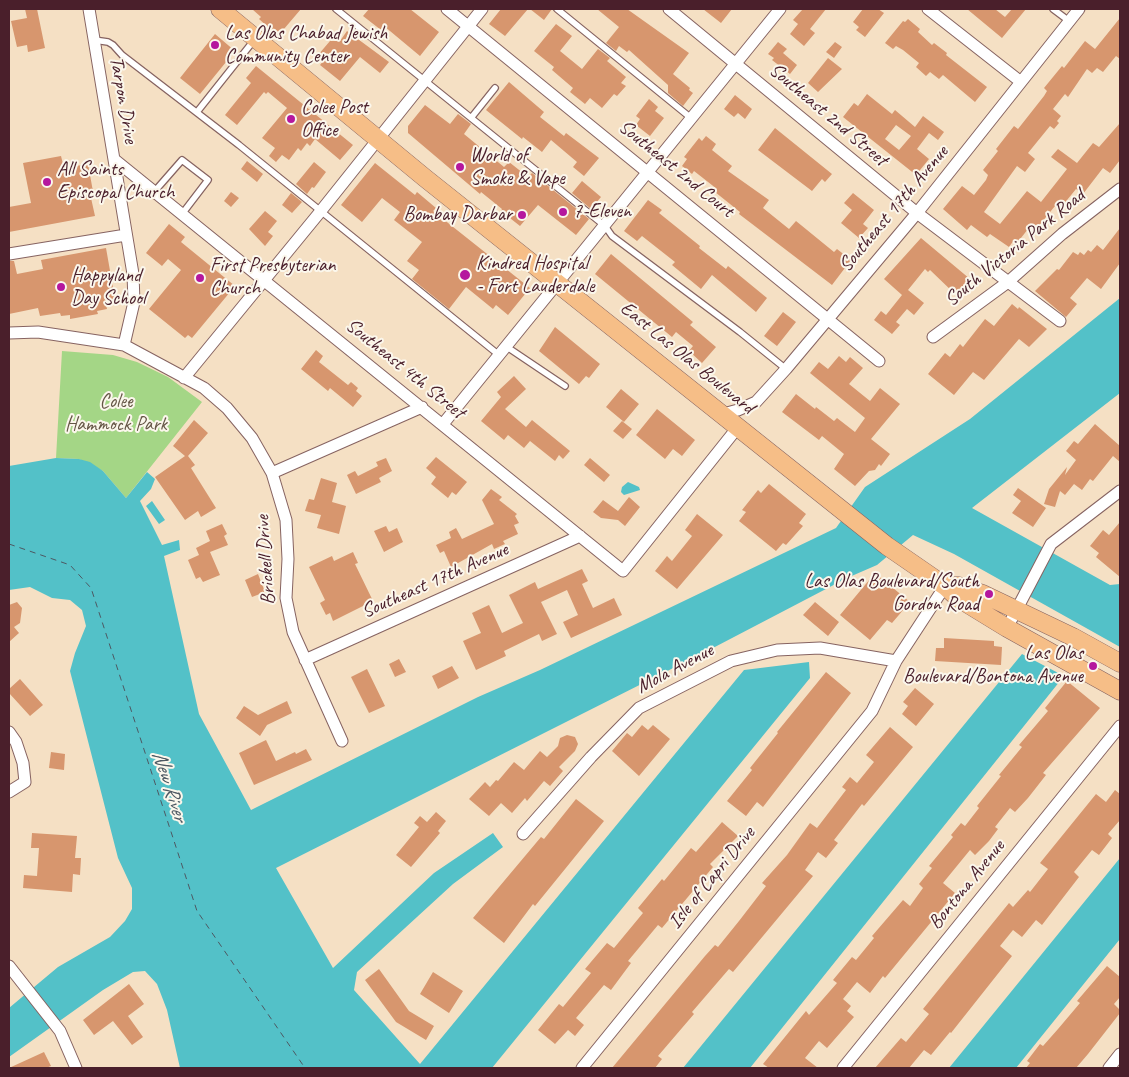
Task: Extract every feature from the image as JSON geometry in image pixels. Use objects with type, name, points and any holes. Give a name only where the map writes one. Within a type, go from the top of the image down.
[{"type":"main road","name":"East Las Olas Boulevard","points":[[220,9],[378,139],[887,546],[946,586],[958,598],[1007,628],[1120,690]]},
{"type":"main road","name":"East Las Olas Boulevard","points":[[946,586],[965,588],[1021,602],[1120,663]]},
{"type":"street","name":"Tarpon Drive","points":[[89,9],[133,274],[134,302],[124,345]]},
{"type":"street","name":"Southeast 2nd Court","points":[[447,9],[828,317],[879,361]]},
{"type":"street","points":[[184,378],[320,212],[482,9]]},
{"type":"street","name":"Southeast 2nd Street","points":[[669,9],[917,213],[1060,321]]},
{"type":"street","points":[[443,424],[780,9]]},
{"type":"street","points":[[928,9],[1021,82]]},
{"type":"street","name":"Southeast 17th Avenue","points":[[723,414],[756,402],[786,369],[917,213],[1079,9]]},
{"type":"street","name":"Southeast 4th Street","points":[[115,160],[623,571],[738,426]]},
{"type":"street","name":"South Victoria Park Road","points":[[933,337],[1008,282],[1062,234],[1120,189]]},
{"type":"street","points":[[9,254],[126,235]]},
{"type":"street","name":"Brickell Drive","points":[[9,333],[38,332],[124,345],[204,388],[226,408],[252,438],[272,473],[286,520],[288,558],[286,598],[292,632],[342,741]]},
{"type":"street","points":[[272,473],[422,407]]},
{"type":"street","points":[[1007,628],[1051,544],[1120,491]]},
{"type":"street","name":"Southeast 17th Avenue","points":[[305,660],[580,536]]},
{"type":"street","name":"Isle of Capri Drive","points":[[582,1068],[872,711],[896,661],[946,586]]},
{"type":"street","name":"Mola Avenue","points":[[523,834],[591,757],[639,708],[731,661],[777,650],[820,648],[896,661]]},
{"type":"street","name":"Bontona Avenue","points":[[843,1068],[1120,726]]},
{"type":"street","points":[[9,732],[16,742],[23,763],[24,782],[9,792]]},
{"type":"street","points":[[9,966],[13,980],[25,987],[60,1031],[76,1068]]},
{"type":"street","points":[[1109,1068],[1120,1054]]},
{"type":"lane","points":[[336,9],[605,226],[612,236],[786,369]]},
{"type":"lane","points":[[556,9],[691,118]]},
{"type":"lane","points":[[1054,9],[1069,21]]},
{"type":"lane","points":[[198,112],[256,38]]},
{"type":"lane","points":[[94,40],[108,42],[113,45],[320,212],[504,351],[565,386]]},
{"type":"lane","points":[[471,118],[495,88]]},
{"type":"lane","points":[[154,192],[182,160],[208,180],[182,214]]},
{"type":"green space","name":"Colee Hammock Park","points":[[62,351],[113,355],[137,362],[168,377],[202,402],[126,498],[103,471],[79,459],[56,458]]},
{"type":"water","name":"New River","points":[[1120,298],[1120,393],[972,508],[1110,585],[1120,584],[1120,647],[954,554],[913,535],[877,565],[847,578],[711,649],[276,868],[333,968],[434,873],[493,833],[503,847],[453,884],[357,972],[354,990],[420,1064],[744,670],[809,662],[810,678],[492,1068],[180,1068],[167,1010],[157,984],[145,971],[133,972],[103,990],[9,1057],[9,1008],[58,967],[110,937],[125,921],[132,909],[132,888],[118,858],[70,671],[86,626],[82,610],[70,600],[52,598],[30,587],[9,590],[9,466],[56,458],[79,459],[90,462],[103,471],[126,498],[147,472],[155,479],[151,489],[140,501],[162,545],[179,540],[180,550],[164,556],[199,714],[251,810],[478,697],[540,670],[836,528],[865,487],[970,419]]},
{"type":"water","points":[[628,482],[639,487],[640,490],[624,495],[621,492],[622,487]]},
{"type":"water","points":[[152,501],[165,520],[159,524],[146,506]]},
{"type":"water","points":[[1022,654],[1064,676],[750,1068],[683,1068]]},
{"type":"water","points":[[1120,858],[1120,939],[1016,1068],[949,1068]]},
{"type":"building","points":[[25,9],[37,9],[45,48],[28,52],[27,45],[17,47],[11,21],[27,18]]},
{"type":"building","points":[[252,9],[301,9],[278,36],[259,19],[261,17]]},
{"type":"building","points":[[369,9],[410,9],[439,32],[420,56],[384,26],[381,30],[363,16]]},
{"type":"building","points":[[501,9],[528,9],[505,36],[489,24]]},
{"type":"building","points":[[530,9],[552,9],[544,20]]},
{"type":"building","points":[[597,9],[627,9],[689,53],[673,74],[690,88],[689,90],[693,93],[683,106],[668,93],[668,85],[629,50],[627,52],[619,46],[616,51],[606,43],[619,27]]},
{"type":"building","points":[[703,9],[732,9],[721,23]]},
{"type":"building","points":[[803,9],[826,9],[810,29],[815,33],[804,46],[790,34],[798,24],[793,20]]},
{"type":"building","points":[[863,9],[878,9],[884,13],[865,37],[856,30],[859,27],[853,22]]},
{"type":"building","points":[[967,9],[995,9],[1005,17],[1012,9],[1026,9],[1002,38]]},
{"type":"building","points":[[1120,18],[1120,59],[1116,56],[1103,72],[1097,68],[1092,73],[1087,69],[1068,97],[1065,94],[1053,109],[1061,116],[1057,121],[1059,123],[1054,129],[1050,126],[1028,153],[1035,159],[1025,172],[1017,166],[984,212],[1000,224],[1027,191],[1041,202],[1067,169],[1051,157],[1058,149],[1077,163],[1093,143],[1099,147],[1120,123],[1120,160],[1110,173],[1103,168],[1083,194],[1076,189],[1059,210],[1055,206],[1037,228],[1032,224],[1017,243],[1014,240],[1009,247],[990,234],[987,237],[971,225],[967,230],[943,209],[962,186],[974,195],[986,180],[988,175],[983,170],[998,151],[996,149],[1014,126],[1018,129],[1044,96],[1047,91],[1044,88],[1062,66],[1064,68],[1085,41],[1095,49]]},
{"type":"building","points":[[908,19],[920,29],[918,32],[932,45],[934,43],[947,53],[946,55],[987,87],[975,102],[943,75],[939,79],[930,72],[926,76],[916,67],[919,63],[903,50],[896,46],[893,49],[885,43],[903,21],[905,22]]},
{"type":"building","points":[[556,24],[572,36],[560,51],[582,69],[598,49],[610,58],[607,61],[626,77],[621,83],[626,86],[617,96],[614,94],[602,108],[590,98],[585,104],[570,92],[573,88],[552,70],[554,67],[534,51]]},
{"type":"building","points":[[347,31],[389,62],[380,73],[360,57],[340,81],[320,65],[324,60],[318,55],[330,41],[340,41]]},
{"type":"building","points":[[215,34],[235,51],[200,94],[180,78]]},
{"type":"building","points":[[778,42],[787,49],[783,53],[797,65],[790,74],[772,60],[774,58],[768,54]]},
{"type":"building","points":[[835,42],[842,47],[834,58],[826,52]]},
{"type":"building","points":[[828,58],[842,69],[818,92],[808,83]]},
{"type":"building","points":[[256,66],[353,145],[340,160],[315,139],[310,146],[307,143],[301,151],[298,148],[289,160],[282,155],[276,162],[269,156],[275,148],[262,138],[287,108],[268,92],[266,94],[264,92],[237,125],[225,115],[251,83],[246,78]]},
{"type":"building","points":[[509,82],[544,112],[540,117],[564,136],[566,133],[599,158],[584,176],[573,167],[577,162],[551,140],[542,152],[523,137],[522,139],[486,110]]},
{"type":"building","points":[[867,94],[892,114],[895,110],[915,127],[923,116],[944,132],[938,140],[929,133],[917,149],[929,159],[916,175],[843,117],[854,103],[858,106]],"holes":[[[896,125],[911,136],[899,150],[885,139]]]},
{"type":"building","points":[[735,95],[752,109],[745,119],[738,113],[734,117],[724,109]]},
{"type":"building","points":[[649,99],[658,107],[655,111],[664,118],[650,136],[636,125],[640,119],[636,116]]},
{"type":"building","points":[[425,105],[450,124],[458,114],[471,124],[464,134],[504,167],[509,162],[528,177],[532,173],[589,219],[576,235],[538,205],[520,226],[501,211],[502,209],[481,192],[480,194],[408,133],[408,126]]},
{"type":"building","points":[[775,128],[832,174],[825,182],[822,179],[812,191],[758,150]]},
{"type":"building","points":[[706,136],[716,144],[712,150],[732,166],[728,171],[769,200],[763,208],[789,229],[796,221],[834,252],[837,249],[851,260],[832,285],[739,214],[740,212],[715,192],[717,189],[694,171],[692,174],[682,166],[687,159],[684,157],[699,138],[702,141]]},
{"type":"building","name":"All Saints Episcopal Church","points":[[61,156],[64,168],[88,164],[94,197],[91,198],[95,216],[9,232],[9,207],[31,203],[23,163]]},
{"type":"building","points":[[247,161],[263,174],[257,182],[241,169]]},
{"type":"building","points":[[314,162],[326,172],[307,194],[296,184]]},
{"type":"building","points":[[375,163],[415,195],[417,192],[436,208],[433,211],[530,288],[508,315],[496,305],[493,309],[466,287],[449,309],[412,279],[419,270],[407,261],[422,242],[394,220],[400,212],[382,198],[362,222],[341,205]]},
{"type":"building","points":[[582,181],[601,197],[591,209],[572,193]]},
{"type":"building","points":[[231,192],[239,198],[231,207],[224,201]]},
{"type":"building","points":[[291,193],[302,202],[292,213],[282,205]]},
{"type":"building","points":[[853,193],[874,210],[863,224],[868,228],[859,238],[841,223],[852,210],[844,203]]},
{"type":"building","points":[[648,200],[662,210],[659,213],[700,246],[699,248],[726,269],[728,266],[767,298],[756,312],[712,275],[701,289],[672,265],[675,262],[642,236],[637,241],[624,231]]},
{"type":"building","points":[[265,211],[277,221],[268,232],[273,236],[265,246],[249,229]]},
{"type":"building","name":"First Presbyterian Church","points":[[169,224],[185,237],[181,242],[235,286],[192,338],[188,335],[185,338],[149,309],[181,270],[168,259],[162,266],[146,253]]},
{"type":"building","points":[[1120,228],[1120,263],[1101,289],[1087,278],[1070,298],[1077,304],[1066,317],[1035,291],[1057,269],[1059,270],[1073,252],[1078,255],[1080,252],[1084,255],[1088,250],[1091,252],[1097,245],[1103,250]]},
{"type":"building","points":[[921,238],[970,279],[955,294],[930,270],[928,272],[925,269],[908,290],[924,303],[914,315],[907,309],[896,322],[900,325],[892,334],[874,320],[881,311],[886,315],[902,295],[884,279]]},
{"type":"building","name":"Happyland Day School","points":[[106,248],[115,299],[105,301],[107,309],[97,311],[98,314],[70,319],[70,315],[61,316],[60,313],[40,316],[38,308],[9,314],[9,261],[14,261],[17,274],[43,269],[41,260]]},
{"type":"building","points":[[611,254],[693,322],[690,325],[716,347],[702,363],[689,351],[693,346],[676,332],[672,337],[595,274]]},
{"type":"building","points":[[1012,304],[1018,309],[1019,307],[1047,329],[1029,347],[1019,339],[984,380],[973,372],[954,395],[928,374],[945,353],[950,357],[960,344],[963,347],[985,319],[994,326]]},
{"type":"building","points":[[783,312],[796,322],[777,346],[764,336]]},
{"type":"building","points":[[555,327],[600,364],[589,378],[586,376],[579,384],[539,351]]},
{"type":"building","points":[[316,350],[323,356],[319,362],[348,385],[351,382],[358,388],[356,391],[362,396],[353,407],[330,388],[328,391],[301,369]]},
{"type":"building","points":[[839,356],[846,362],[850,357],[863,368],[849,384],[870,401],[880,388],[900,404],[871,439],[890,454],[881,466],[879,464],[875,470],[869,471],[855,486],[834,469],[844,454],[822,436],[819,440],[782,412],[796,394],[815,409],[816,407],[834,421],[837,418],[855,432],[865,418],[810,373],[819,362],[828,369]]},
{"type":"building","points":[[514,376],[526,389],[505,409],[526,427],[532,420],[570,451],[563,459],[559,455],[555,461],[530,441],[524,448],[508,435],[504,440],[481,421],[501,397],[497,392]]},
{"type":"building","points":[[621,389],[639,404],[624,422],[606,407]]},
{"type":"building","points":[[657,409],[695,440],[682,456],[673,449],[665,459],[636,435]]},
{"type":"building","points":[[194,420],[208,433],[188,456],[195,465],[191,468],[216,508],[201,517],[198,511],[185,520],[155,477],[185,456],[173,446]]},
{"type":"building","points":[[622,421],[632,429],[623,439],[613,431]]},
{"type":"building","points":[[1095,424],[1120,446],[1120,462],[1113,456],[1093,481],[1090,479],[1082,490],[1074,484],[1065,495],[1060,491],[1055,507],[1044,504],[1049,489],[1067,467],[1065,475],[1076,460],[1066,451],[1074,441],[1078,444]]},
{"type":"building","points":[[436,457],[467,482],[456,495],[452,492],[448,498],[431,484],[436,477],[426,468]]},
{"type":"building","points":[[386,458],[392,471],[379,478],[381,482],[356,494],[347,475],[355,471],[358,476],[378,466],[376,462]]},
{"type":"building","points":[[590,458],[610,475],[604,482],[584,465]]},
{"type":"building","points":[[321,478],[337,483],[332,502],[346,506],[339,534],[317,528],[321,515],[305,511],[309,499],[314,500]]},
{"type":"building","points":[[769,484],[806,514],[799,523],[803,526],[786,545],[783,543],[776,551],[739,521],[746,512],[742,510],[758,490],[761,493]]},
{"type":"building","points":[[1018,488],[1046,508],[1033,527],[1012,513],[1021,501],[1013,495]]},
{"type":"building","points":[[491,489],[502,497],[499,500],[517,514],[515,516],[519,523],[514,525],[518,534],[503,541],[505,544],[494,549],[492,544],[451,567],[444,551],[440,553],[436,545],[451,538],[449,532],[456,528],[462,539],[494,524],[482,500]]},
{"type":"building","points":[[629,497],[640,507],[625,526],[618,520],[601,518],[593,512],[603,500],[618,511]]},
{"type":"building","points":[[697,514],[723,535],[677,589],[655,571],[667,556],[672,561],[692,536],[685,530]]},
{"type":"building","points":[[1120,522],[1120,577],[1096,557],[1099,553],[1090,546],[1103,530],[1109,535]]},
{"type":"building","points":[[222,524],[227,534],[224,536],[228,545],[210,552],[220,575],[203,582],[200,577],[196,579],[188,560],[199,555],[196,548],[210,541],[206,531]]},
{"type":"building","points":[[386,526],[389,532],[397,528],[403,542],[384,552],[374,531]]},
{"type":"building","points":[[353,552],[358,563],[355,564],[373,601],[333,621],[330,613],[326,615],[320,603],[325,600],[309,567],[332,556],[334,561]]},
{"type":"building","points":[[582,569],[588,581],[582,584],[593,608],[614,598],[622,615],[571,638],[563,622],[578,615],[567,590],[541,602],[557,634],[542,641],[539,634],[504,651],[506,656],[476,670],[463,641],[481,633],[472,613],[489,605],[502,633],[523,623],[509,595],[535,582],[538,589]]},
{"type":"building","points":[[875,573],[910,602],[892,623],[887,620],[870,640],[840,615]]},
{"type":"building","points":[[258,574],[265,592],[252,597],[245,580]]},
{"type":"building","points":[[17,602],[22,608],[20,623],[14,627],[19,633],[9,642],[9,605]]},
{"type":"building","points":[[815,602],[839,622],[828,636],[803,615]]},
{"type":"building","points":[[944,638],[994,641],[994,646],[1002,647],[1001,665],[935,661],[936,648],[944,648]]},
{"type":"building","points":[[399,659],[406,672],[395,677],[389,664]]},
{"type":"building","points":[[452,666],[459,678],[438,689],[432,676]]},
{"type":"building","points":[[367,669],[385,706],[369,713],[351,677]]},
{"type":"building","points":[[826,672],[851,693],[763,807],[757,802],[746,816],[727,801],[752,770],[750,768],[777,732]]},
{"type":"building","points":[[20,679],[43,705],[30,716],[9,693],[9,689]]},
{"type":"building","points":[[1067,681],[1100,708],[1043,773],[1046,775],[1028,798],[1015,812],[1010,808],[995,827],[998,829],[989,841],[975,855],[970,850],[943,883],[955,893],[885,978],[883,976],[870,993],[857,982],[843,999],[851,1006],[847,1011],[854,1017],[827,1048],[819,1041],[805,1058],[818,1068],[769,1068],[763,1064],[806,1011],[809,1015],[837,983],[833,980],[852,957],[856,960],[874,938],[872,936],[903,900],[910,906],[923,888],[919,884],[932,868],[929,866],[953,837],[951,835],[961,823],[965,826],[979,808],[977,806],[1022,747],[1019,745],[1048,711],[1045,708]]},
{"type":"building","points":[[915,688],[934,704],[916,726],[902,714],[908,706],[903,702]]},
{"type":"building","points":[[287,701],[292,713],[267,725],[260,736],[236,718],[244,706],[258,715]]},
{"type":"building","points":[[642,725],[648,730],[653,725],[670,739],[639,776],[612,751],[627,733],[632,737]]},
{"type":"building","points":[[890,727],[913,747],[864,806],[862,804],[834,840],[838,843],[826,858],[818,852],[805,870],[813,876],[733,972],[729,969],[692,1012],[694,1014],[658,1056],[662,1059],[655,1068],[612,1068],[705,956],[715,945],[718,947],[766,886],[762,883],[787,855],[810,823],[817,828],[846,790],[842,787],[850,777],[857,783],[874,762],[866,755]]},
{"type":"building","points":[[567,735],[575,737],[578,744],[575,751],[559,767],[563,771],[550,786],[544,781],[527,801],[525,798],[512,813],[501,803],[489,816],[469,799],[485,782],[490,787],[496,780],[498,781],[514,762],[524,770],[540,751],[547,757],[558,746],[560,738]]},
{"type":"building","points":[[266,740],[276,761],[306,749],[312,760],[254,785],[239,753]]},
{"type":"building","points":[[51,752],[65,754],[64,770],[49,768]]},
{"type":"building","points":[[1115,790],[1120,794],[1120,820],[1108,834],[1112,838],[1099,855],[1092,850],[1074,872],[1079,877],[1042,925],[1036,920],[1022,937],[1013,930],[1000,946],[1012,956],[951,1033],[931,1055],[924,1050],[909,1068],[875,1068],[901,1038],[906,1042],[929,1014],[923,1009],[1009,903],[1013,907],[1028,890],[1030,892],[1048,869],[1040,863],[1096,794],[1106,802]]},
{"type":"building","points":[[576,799],[604,821],[535,906],[533,904],[504,943],[473,918],[541,837],[544,839]]},
{"type":"building","points":[[436,812],[446,821],[438,831],[440,833],[411,867],[396,855],[419,827],[414,823],[420,816],[427,822]]},
{"type":"building","points":[[722,822],[738,836],[710,864],[713,867],[662,928],[658,925],[628,961],[631,963],[611,990],[604,985],[576,1018],[584,1025],[575,1036],[568,1030],[555,1044],[538,1030],[559,1004],[563,1007],[591,973],[585,969],[607,943],[614,948],[643,913],[638,908],[662,879],[664,881],[691,848],[696,852]]},
{"type":"building","points":[[32,833],[77,836],[75,858],[81,858],[80,875],[73,874],[72,892],[23,888],[24,875],[37,876],[39,848],[31,848]]},
{"type":"building","points":[[1107,966],[1120,977],[1120,997],[1114,1004],[1120,1010],[1120,1013],[1088,1054],[1076,1068],[1026,1068],[1030,1063],[1027,1061],[1040,1044],[1043,1046],[1058,1029],[1080,1003],[1077,1001]]},
{"type":"building","points":[[379,969],[409,1011],[434,1026],[426,1040],[396,1022],[365,980]]},
{"type":"building","points":[[433,972],[463,991],[449,1013],[420,994]]},
{"type":"building","points":[[129,984],[144,1004],[128,1016],[143,1037],[132,1045],[113,1021],[94,1035],[83,1020]]},
{"type":"building","points":[[44,1052],[51,1066],[46,1068],[9,1068]]},
{"type":"ferry route","points":[[9,544],[70,565],[91,588],[197,911],[305,1068]]},
{"type":"place","name":"Las Olas Chabad Jewish Community Center","points":[[215,45]]},
{"type":"place","name":"Colee Post Office","points":[[291,119]]},
{"type":"place","name":"World of Smoke & Vape","points":[[460,167]]},
{"type":"place","name":"All Saints Episcopal Church","points":[[47,182]]},
{"type":"place","name":"7-Eleven","points":[[563,212]]},
{"type":"place","name":"Bombay Darbar","points":[[522,215]]},
{"type":"place","name":"Kindred Hospital - Fort Lauderdale","points":[[465,275]]},
{"type":"place","name":"First Presbyterian Church","points":[[200,278]]},
{"type":"place","name":"Happyland Day School","points":[[61,287]]},
{"type":"place","name":"Las Olas Boulevard/South Gordon Road","points":[[989,594]]},
{"type":"place","name":"Las Olas Boulevard/Bontona Avenue","points":[[1093,666]]}]
